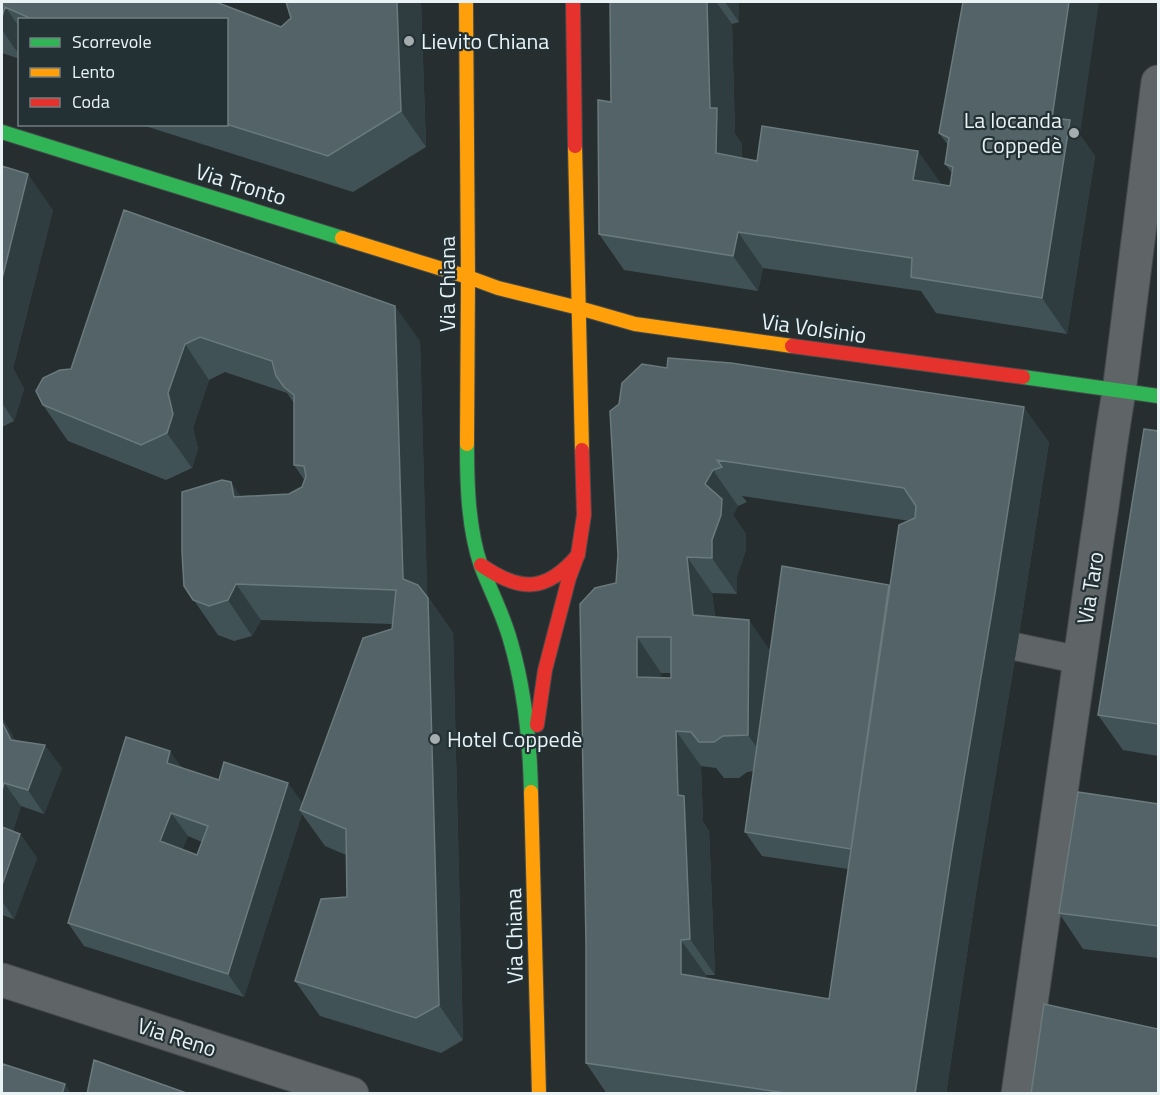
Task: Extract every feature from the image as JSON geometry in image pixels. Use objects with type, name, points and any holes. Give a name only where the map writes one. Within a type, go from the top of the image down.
[{"type":"street","name":"Via Chiana","points":[[466,2],[468,491],[471,521],[481,565],[505,621],[520,677],[525,708],[531,777],[539,1094]]},
{"type":"street","name":"Via Chiana","points":[[531,777],[545,670],[569,578],[578,554],[584,515],[573,2]]},
{"type":"street","name":"Via Taro","points":[[1018,1094],[1119,392],[1158,82]]},
{"type":"street","name":"Via Tronto","points":[[2,132],[468,277]]},
{"type":"street","name":"Via Volsinio","points":[[468,277],[498,288],[635,324],[1158,396]]},
{"type":"street","points":[[481,565],[493,575],[511,583],[528,585],[545,582],[560,574],[571,565],[578,554]]},
{"type":"street","name":"Via Reno","points":[[2,980],[352,1094]]},
{"type":"lane","points":[[1017,647],[1079,660]]},
{"type":"building","points":[[2,2],[216,2],[281,27],[291,18],[286,2],[397,2],[401,111],[328,156],[228,125],[228,18],[30,18],[5,7],[2,17]]},
{"type":"building","points":[[610,2],[707,2],[710,108],[717,108],[716,153],[757,161],[762,126],[918,151],[913,180],[950,186],[953,167],[945,164],[949,138],[939,133],[963,2],[1069,2],[1052,118],[1070,120],[1042,298],[911,277],[912,258],[738,232],[733,256],[599,234],[598,100],[611,102]]},
{"type":"building","points":[[2,166],[28,174],[2,279]]},
{"type":"building","points":[[124,210],[395,306],[403,579],[418,585],[428,598],[439,1005],[416,1018],[295,981],[321,899],[347,897],[346,829],[300,810],[363,638],[392,629],[396,590],[236,584],[228,600],[209,606],[193,600],[184,586],[182,492],[222,480],[231,482],[234,497],[289,494],[302,487],[306,476],[304,466],[294,465],[294,395],[276,376],[272,361],[200,337],[185,344],[168,393],[173,414],[167,433],[141,445],[43,405],[36,391],[43,378],[60,370],[71,369]]},
{"type":"building","points":[[668,358],[731,363],[1024,407],[915,1094],[792,1094],[586,1063],[580,604],[595,588],[616,583],[618,555],[610,411],[619,404],[622,383],[642,364],[667,368]],"holes":[[[717,460],[904,488],[916,506],[915,518],[899,525],[829,999],[681,974],[681,940],[690,939],[684,796],[678,795],[676,731],[691,732],[699,742],[714,742],[723,736],[748,735],[749,620],[693,615],[687,557],[712,558],[712,540],[721,515],[722,499],[705,484],[713,470],[722,467]],[[637,637],[671,637],[671,678],[637,677]]]},
{"type":"building","points":[[1144,429],[1158,431],[1158,724],[1098,715]]},
{"type":"building","points":[[782,566],[889,585],[851,849],[745,832]]},
{"type":"building","points":[[2,722],[11,740],[45,745],[28,790],[4,783],[2,791]]},
{"type":"building","points":[[126,737],[170,751],[167,763],[219,780],[224,762],[288,783],[228,974],[68,923]],"holes":[[[171,813],[208,826],[197,855],[160,841]]]},
{"type":"building","points":[[1078,792],[1158,804],[1158,926],[1059,913]]},
{"type":"building","points":[[2,827],[20,834],[2,885]]},
{"type":"building","points":[[1044,1004],[1158,1029],[1158,1094],[1031,1094]]},
{"type":"building","points":[[94,1060],[189,1094],[87,1094]]},
{"type":"building","points":[[3,1064],[65,1084],[62,1094],[2,1094]]},
{"type":"traffic: fast","points":[[2,132],[342,238]]},
{"type":"traffic: fast","points":[[1023,377],[1158,396]]},
{"type":"traffic: fast","points":[[467,444],[468,490],[473,537],[481,566],[505,623],[516,661],[526,717],[531,792]]},
{"type":"traffic: slow","points":[[466,2],[467,444]]},
{"type":"traffic: slow","points":[[575,146],[582,450]]},
{"type":"traffic: slow","points":[[342,238],[498,288],[635,324],[792,346]]},
{"type":"traffic: slow","points":[[531,792],[539,1094]]},
{"type":"traffic: jam","points":[[573,2],[575,146]]},
{"type":"traffic: jam","points":[[792,346],[1023,377]]},
{"type":"traffic: jam","points":[[537,725],[545,670],[569,578],[578,554],[584,515],[582,450]]},
{"type":"traffic: jam","points":[[481,565],[508,580],[520,584],[532,584],[544,582],[555,576],[578,555]]},
{"type":"place","name":"Lievito Chiana","points":[[409,41]]},
{"type":"place","name":"La locanda Coppedè","points":[[1074,133]]},
{"type":"place","name":"Hotel Coppedè","points":[[435,739]]}]
